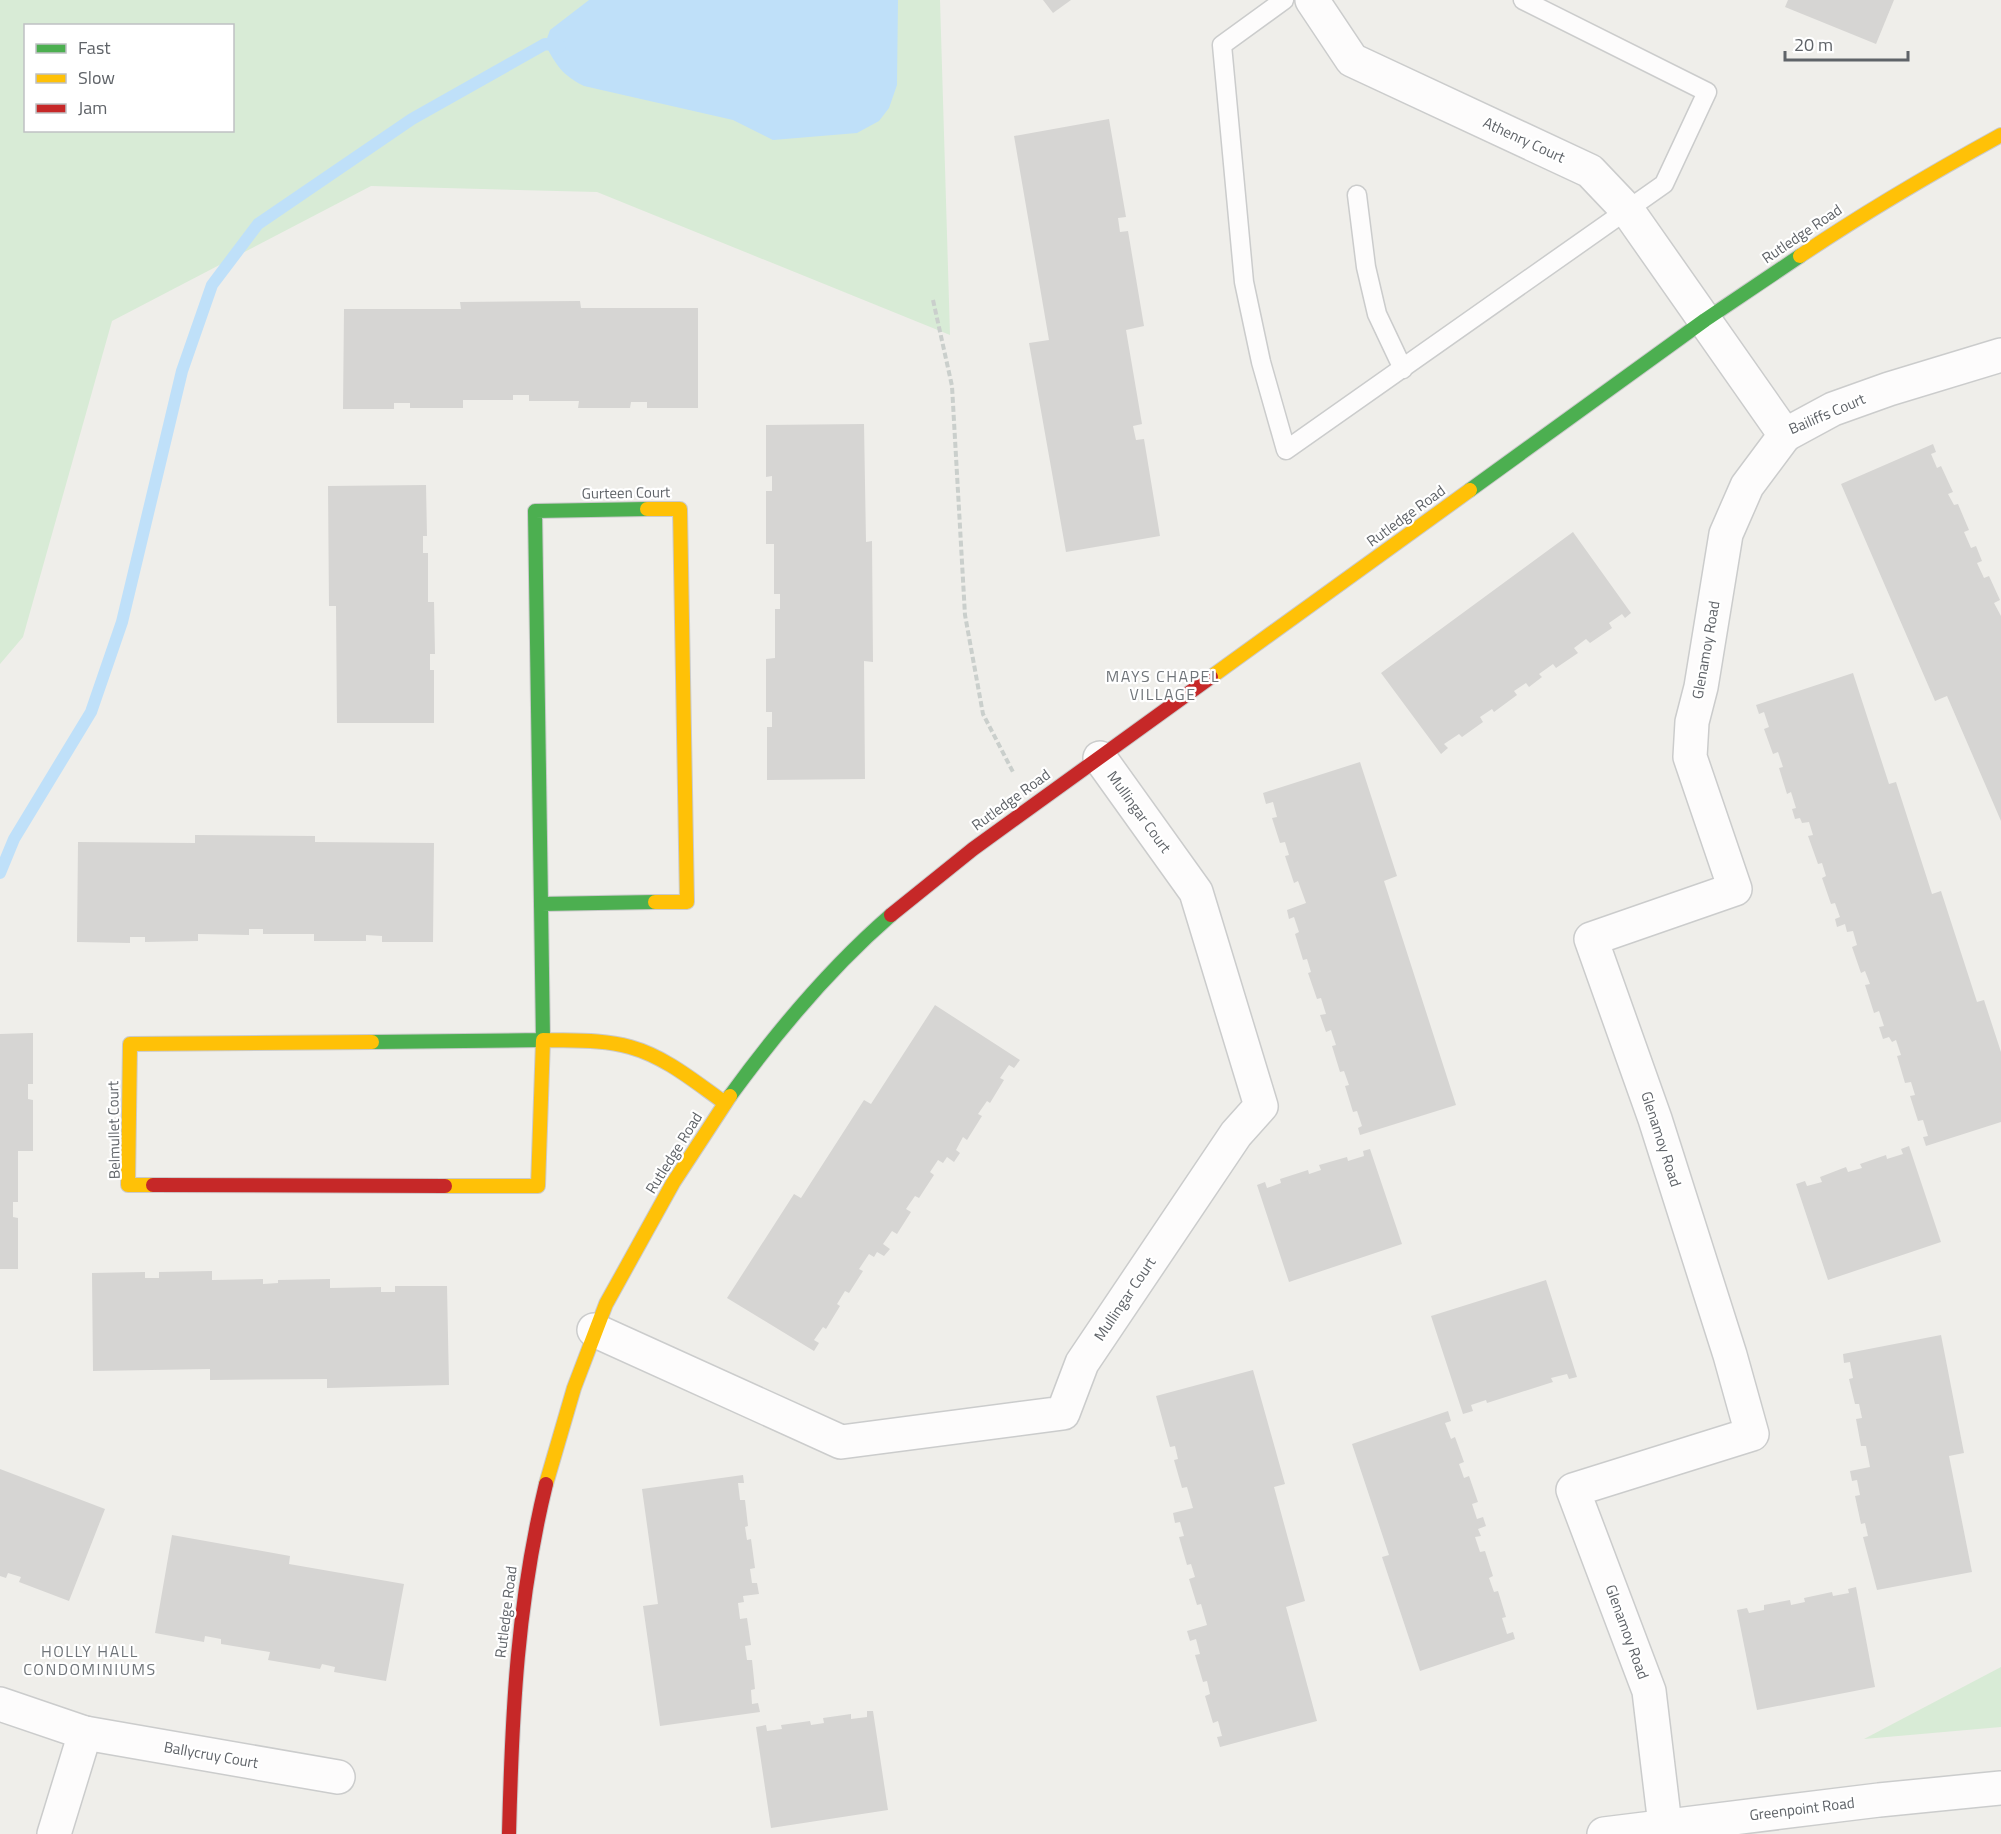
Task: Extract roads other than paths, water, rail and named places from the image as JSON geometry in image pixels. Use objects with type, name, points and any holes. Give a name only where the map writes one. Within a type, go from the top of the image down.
[{"type":"street","name":"Athenry Court","points":[[1312,0],[1352,60],[1590,171],[1628,211],[1705,320]]},
{"type":"street","name":"Rutledge Road","points":[[509,1834],[511,1716],[518,1638],[529,1563],[546,1486],[594,1330],[632,1254],[675,1178],[725,1103],[804,1004],[863,940],[922,888],[1033,805],[1705,320],[1848,223],[2001,135]]},
{"type":"street","name":"Bailiffs Court","points":[[1705,320],[1785,435],[1833,409],[1889,389],[2001,355]]},
{"type":"street","name":"Glenamoy Road","points":[[1665,1825],[1649,1691],[1574,1490],[1752,1434],[1730,1355],[1655,1119],[1590,939],[1735,889],[1690,757],[1692,722],[1701,687],[1726,534],[1747,486],[1785,435]]},
{"type":"street","name":"Gurteen Court","points":[[541,904],[687,902],[680,509],[535,511],[543,1040]]},
{"type":"street","name":"Mullingar Court","points":[[594,1330],[841,1442],[1063,1413],[1082,1363],[1236,1134],[1261,1106],[1196,892],[1100,758]]},
{"type":"street","name":"Belmullet Court","points":[[543,1040],[538,1186],[128,1185],[130,1044],[543,1040],[600,1041],[631,1047],[661,1060],[725,1103]]},
{"type":"street","name":"Ballycruy Court","points":[[0,1704],[85,1733],[338,1777]]},
{"type":"street","points":[[54,1834],[85,1733]]},
{"type":"street","name":"Greenpoint Road","points":[[1604,1834],[1879,1800],[2001,1788]]},
{"type":"lane","points":[[1284,0],[1222,45],[1244,282],[1261,362],[1286,450],[1664,184],[1707,92],[1523,0]]},
{"type":"lane","points":[[1357,195],[1366,267],[1377,314],[1402,369]]},
{"type":"water","points":[[589,0],[898,0],[897,85],[889,108],[879,121],[857,133],[773,140],[733,120],[584,86],[570,78],[556,64],[545,44],[550,30]]},
{"type":"waterway","points":[[0,873],[14,839],[91,712],[122,622],[182,371],[212,285],[258,224],[412,119],[545,44],[560,46]]},
{"type":"district","name":"MAYS CHAPEL VILLAGE","points":[[1163,685]]},
{"type":"district","name":"HOLLY HALL CONDOMINIUMS","points":[[90,1660]]}]
